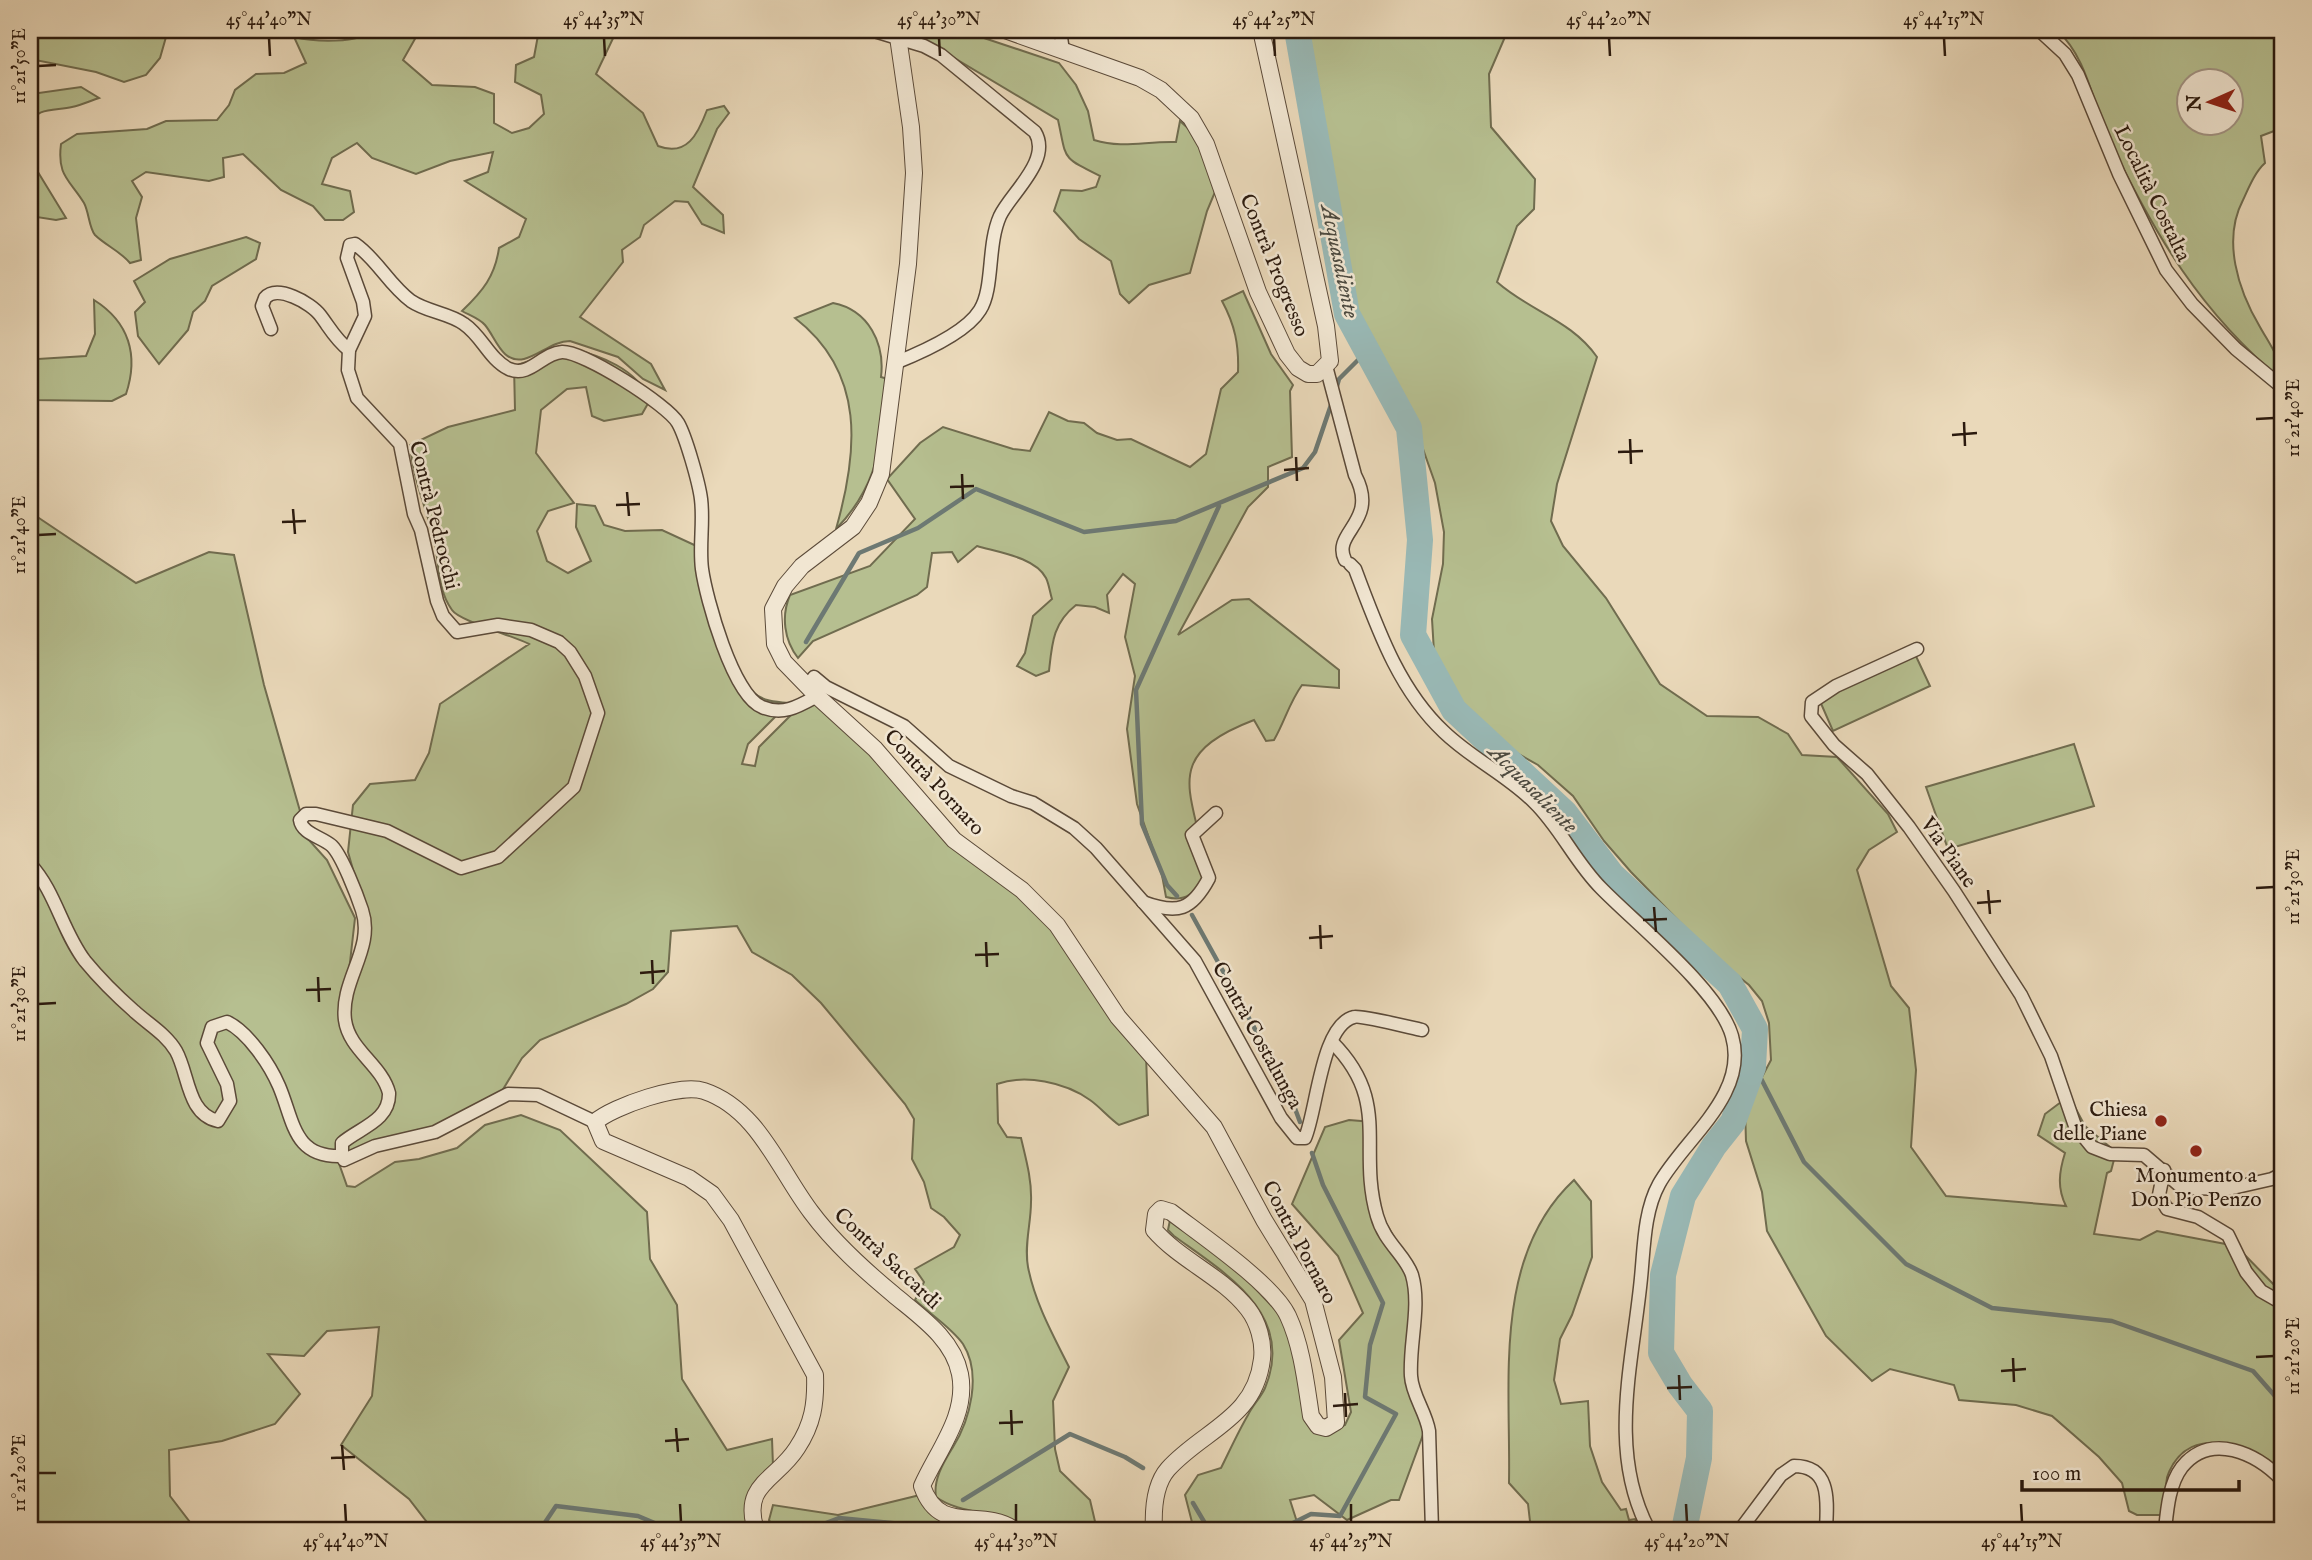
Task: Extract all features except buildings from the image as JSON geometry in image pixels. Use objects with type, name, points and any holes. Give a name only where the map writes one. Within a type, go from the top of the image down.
[{"type":"street","points":[[871,30],[897,35],[928,47],[961,70],[1035,132],[1040,147],[1035,163],[1003,210],[994,232],[985,298],[980,310],[941,342],[895,363]]},
{"type":"street","name":"Contrà Progresso","points":[[1005,30],[1140,78],[1161,90],[1191,118],[1206,144],[1258,292],[1287,354],[1298,368],[1308,374],[1328,374],[1330,361],[1326,326],[1261,30]]},
{"type":"street","points":[[1060,30],[1063,51]]},
{"type":"street","name":"Località Costalta","points":[[2039,30],[2065,54],[2078,75],[2124,185],[2166,270],[2192,304],[2236,349],[2282,387]]},
{"type":"street","points":[[817,696],[784,662],[775,644],[773,609],[785,586],[803,566],[853,527],[869,503],[881,474],[888,440],[908,264],[914,173],[911,127],[897,35]]},
{"type":"street","points":[[271,329],[262,306],[265,298],[274,292],[286,294],[319,312],[332,336],[349,350],[365,316],[363,302],[347,258],[350,245],[355,244],[411,301],[430,312],[463,323],[494,358],[511,370],[524,370],[557,353],[573,353],[620,378],[677,421],[701,499],[702,568],[708,598],[726,654],[742,685],[757,705],[771,709],[797,709],[817,696]]},
{"type":"street","name":"Contrà Pedrocchi","points":[[342,1156],[342,1143],[380,1117],[388,1105],[389,1093],[354,1043],[345,1019],[352,974],[366,935],[362,911],[341,857],[329,844],[304,829],[300,820],[306,814],[316,814],[387,831],[461,868],[477,866],[498,857],[573,787],[598,713],[585,676],[570,652],[559,642],[531,630],[498,625],[457,632],[443,616],[421,530],[414,514],[400,444],[357,398],[348,370],[349,350]]},
{"type":"street","points":[[1328,374],[1355,475],[1364,491],[1360,519],[1342,542],[1340,550],[1355,569],[1402,682],[1442,731],[1536,803],[1600,887],[1678,962],[1718,1008],[1733,1039],[1735,1058],[1724,1090],[1695,1140],[1658,1185],[1643,1244],[1628,1364],[1627,1458],[1632,1485],[1649,1530]]},
{"type":"street","name":"Via Piane","points":[[1916,649],[1836,686],[1812,702],[1811,716],[1835,745],[1867,774],[1909,827],[2021,995],[2050,1056],[2079,1132],[2092,1147],[2103,1152],[2144,1155],[2179,1185],[2228,1189],[2272,1180],[2282,1174]]},
{"type":"street","points":[[817,696],[811,681],[814,677],[826,687],[904,726],[948,766],[1011,796],[1033,803],[1074,828],[1112,865],[1140,900],[1161,908],[1179,908],[1197,900],[1209,878],[1192,835],[1216,813]]},
{"type":"street","name":"Contrà Pornaro","points":[[817,696],[876,749],[954,840],[1022,890],[1057,925],[1118,1017],[1214,1127],[1264,1220],[1313,1300],[1333,1377],[1336,1422],[1326,1428],[1318,1426],[1311,1416],[1296,1335],[1286,1313],[1242,1267],[1178,1217],[1161,1209],[1156,1214],[1154,1230],[1165,1244],[1224,1284],[1249,1310],[1259,1330],[1263,1350],[1261,1373],[1243,1408],[1167,1470],[1153,1509],[1154,1530]]},
{"type":"street","points":[[30,864],[51,894],[84,959],[133,1011],[168,1039],[177,1052],[197,1109],[210,1119],[218,1121],[230,1101],[227,1084],[207,1043],[212,1027],[227,1023],[238,1030],[268,1065],[283,1095],[293,1126],[306,1146],[321,1156],[342,1156],[344,1160],[376,1146],[428,1134],[462,1119],[490,1101],[518,1093],[538,1095],[595,1122],[603,1141],[689,1178],[712,1194],[731,1220],[805,1352],[815,1375],[816,1399],[806,1432],[795,1452],[767,1479],[752,1502],[750,1512],[756,1530]]},
{"type":"street","name":"Contrà Costalunga","points":[[1140,900],[1195,961],[1281,1118],[1291,1133],[1300,1139],[1305,1138],[1311,1126],[1323,1065],[1342,1024],[1357,1016],[1422,1030]]},
{"type":"street","points":[[1332,1042],[1362,1080],[1371,1130],[1372,1183],[1377,1216],[1391,1247],[1408,1267],[1413,1283],[1411,1378],[1427,1415],[1432,1530]]},
{"type":"street","name":"Contrà Saccardi","points":[[595,1122],[603,1115],[659,1093],[692,1089],[727,1102],[752,1122],[810,1212],[841,1248],[926,1322],[951,1349],[960,1373],[962,1404],[922,1486],[928,1503],[936,1512],[984,1520],[1015,1530]]},
{"type":"street","points":[[2164,1170],[2159,1195],[2166,1209],[2198,1217],[2228,1235],[2246,1272],[2261,1291],[2282,1303]]},
{"type":"street","points":[[2165,1530],[2169,1500],[2182,1467],[2208,1450],[2235,1450],[2257,1457],[2282,1480]]},
{"type":"street","points":[[1740,1530],[1773,1485],[1794,1466],[1816,1472],[1826,1486],[1826,1530]]},
{"type":"green space","points":[[30,30],[168,30],[160,58],[146,75],[124,82],[96,72],[30,59]]},
{"type":"green space","points":[[375,30],[420,30],[403,60],[432,85],[475,87],[494,94],[494,123],[512,133],[529,128],[544,114],[541,95],[515,82],[516,65],[534,57],[539,30],[617,30],[596,74],[643,113],[658,146],[668,149],[684,146],[695,135],[707,110],[724,106],[729,113],[717,129],[693,187],[723,215],[724,233],[702,224],[688,202],[675,201],[644,225],[640,237],[622,250],[623,262],[580,317],[651,364],[665,390],[643,379],[618,357],[570,341],[558,343],[524,359],[510,358],[500,349],[483,323],[462,311],[487,282],[499,248],[519,237],[526,219],[465,181],[488,172],[493,152],[450,161],[416,174],[372,158],[357,143],[332,158],[322,184],[350,191],[354,212],[343,220],[325,220],[313,206],[281,190],[243,154],[223,158],[224,177],[209,181],[146,172],[132,181],[142,197],[136,218],[141,260],[130,263],[95,235],[84,203],[63,170],[61,144],[77,134],[147,129],[166,121],[217,120],[229,105],[235,90],[256,74],[284,73],[306,63],[294,37],[324,41],[347,40],[368,35]]},
{"type":"green space","points":[[921,30],[960,30],[1059,63],[1076,85],[1088,111],[1094,140],[1125,144],[1176,142],[1180,121],[1201,140],[1215,192],[1190,273],[1149,285],[1129,303],[1120,294],[1111,261],[1079,239],[1054,211],[1061,190],[1082,191],[1096,187],[1100,176],[1067,155],[1058,120],[916,35]]},
{"type":"green space","points":[[1303,30],[1508,30],[1489,74],[1491,127],[1535,179],[1534,209],[1517,226],[1497,282],[1575,334],[1597,357],[1557,484],[1551,521],[1563,546],[1606,598],[1660,684],[1707,716],[1758,717],[1788,734],[1802,755],[1837,757],[1888,814],[1897,832],[1869,850],[1857,870],[1891,986],[1909,1008],[1916,1070],[1911,1147],[1946,1196],[2066,1206],[2060,1180],[2065,1153],[2038,1135],[2045,1114],[2069,1096],[2085,1126],[2116,1152],[2111,1171],[2107,1173],[2094,1234],[2140,1240],[2157,1231],[2236,1246],[2282,1293],[2282,1472],[2269,1462],[2239,1447],[2207,1443],[2192,1447],[2179,1457],[2167,1477],[2165,1515],[2137,1515],[2129,1511],[2122,1483],[2099,1457],[2052,1416],[2016,1405],[1959,1400],[1954,1385],[1890,1369],[1872,1381],[1826,1336],[1767,1231],[1762,1192],[1746,1141],[1745,1109],[1771,1060],[1769,1023],[1762,1001],[1749,985],[1713,956],[1631,872],[1604,841],[1573,796],[1538,765],[1497,742],[1463,710],[1440,675],[1434,652],[1432,619],[1443,564],[1444,532],[1435,483],[1418,435],[1356,324],[1349,300],[1314,74]]},
{"type":"green space","points":[[2057,30],[2282,30],[2282,128],[2261,136],[2265,163],[2253,180],[2237,215],[2233,248],[2239,281],[2252,313],[2278,359],[2282,380],[2227,327],[2182,270],[2162,239],[2109,139],[2076,54]]},
{"type":"green space","points":[[30,87],[39,93],[81,87],[99,98],[72,107],[41,112],[30,126]]},
{"type":"green space","points":[[30,159],[66,218],[56,220],[30,216]]},
{"type":"green space","points":[[246,237],[260,243],[256,259],[212,286],[205,301],[193,312],[188,330],[159,364],[138,336],[135,312],[145,302],[134,281],[170,259]]},
{"type":"green space","points":[[1243,291],[1271,354],[1293,385],[1290,391],[1292,457],[1268,467],[1268,487],[1248,507],[1178,635],[1232,600],[1249,599],[1339,670],[1339,688],[1302,685],[1274,740],[1266,741],[1254,720],[1223,734],[1203,749],[1193,764],[1190,781],[1191,800],[1206,874],[1190,894],[1174,898],[1166,897],[1162,875],[1137,804],[1127,729],[1135,676],[1125,637],[1135,584],[1123,574],[1107,595],[1109,613],[1095,607],[1076,605],[1068,612],[1055,634],[1049,671],[1036,676],[1017,666],[1025,653],[1033,616],[1052,599],[1041,571],[1025,560],[1005,553],[977,546],[958,562],[952,552],[932,553],[927,587],[917,595],[813,641],[798,658],[787,636],[785,611],[790,595],[870,566],[915,519],[887,479],[920,443],[943,427],[1013,449],[1030,451],[1049,412],[1068,421],[1084,423],[1097,433],[1117,440],[1131,439],[1190,467],[1206,454],[1221,389],[1238,372],[1235,335],[1222,301]]},
{"type":"green space","points":[[94,300],[116,318],[128,341],[131,366],[126,394],[112,401],[30,400],[30,339],[38,359],[86,356],[95,334]]},
{"type":"green space","points":[[833,303],[856,313],[872,330],[880,352],[881,377],[891,380],[881,441],[870,477],[851,512],[836,529],[849,471],[851,443],[845,389],[834,363],[818,340],[795,318]]},
{"type":"green space","points":[[570,348],[594,355],[627,372],[636,379],[650,400],[642,414],[604,421],[592,416],[586,387],[567,389],[541,410],[536,453],[574,503],[548,511],[537,531],[547,561],[568,573],[591,561],[576,527],[577,504],[595,506],[604,525],[625,531],[662,530],[703,549],[718,625],[741,678],[757,695],[769,701],[789,703],[748,744],[742,764],[755,766],[759,747],[803,703],[815,702],[852,733],[1058,933],[1146,1054],[1148,1115],[1119,1125],[1090,1100],[1069,1088],[1032,1080],[997,1084],[998,1123],[1007,1137],[1021,1138],[1031,1186],[1027,1259],[1031,1280],[1045,1318],[1069,1367],[1053,1401],[1055,1449],[1060,1471],[1090,1500],[1097,1530],[1029,1530],[1019,1523],[959,1508],[936,1497],[940,1471],[959,1436],[969,1410],[972,1369],[963,1344],[915,1300],[924,1282],[915,1269],[954,1247],[960,1235],[944,1217],[931,1208],[924,1182],[912,1159],[914,1119],[905,1104],[821,1003],[792,975],[752,952],[737,926],[671,931],[668,972],[653,989],[626,1004],[540,1040],[522,1058],[502,1091],[428,1131],[413,1131],[346,1153],[351,1139],[376,1123],[390,1091],[355,1036],[349,1015],[353,982],[370,929],[348,852],[353,805],[370,784],[415,780],[429,753],[440,704],[529,644],[465,619],[452,610],[447,602],[410,445],[448,427],[515,410],[514,366]]},
{"type":"green space","points":[[30,512],[136,583],[209,552],[234,555],[264,685],[308,839],[327,860],[355,918],[343,1024],[386,1093],[385,1103],[336,1155],[347,1186],[355,1187],[395,1162],[419,1159],[457,1148],[485,1125],[521,1115],[560,1130],[647,1212],[650,1259],[677,1305],[682,1379],[727,1450],[772,1439],[773,1466],[759,1484],[755,1530],[433,1530],[409,1499],[341,1445],[372,1396],[379,1327],[327,1331],[304,1356],[268,1354],[300,1394],[275,1424],[222,1441],[169,1450],[170,1496],[196,1530],[30,1530]]},
{"type":"green space","points":[[1914,652],[1930,686],[1833,731],[1819,699]]},
{"type":"green space","points":[[2074,744],[2094,806],[1948,849],[1926,787]]},
{"type":"green space","points":[[1349,1120],[1373,1122],[1373,1180],[1381,1214],[1413,1271],[1413,1351],[1424,1432],[1399,1500],[1391,1500],[1347,1520],[1314,1495],[1290,1500],[1297,1522],[1295,1530],[1194,1530],[1185,1495],[1198,1475],[1221,1468],[1244,1421],[1265,1388],[1272,1362],[1271,1338],[1263,1317],[1250,1298],[1214,1265],[1174,1236],[1168,1230],[1170,1220],[1235,1267],[1286,1321],[1306,1410],[1335,1429],[1345,1425],[1351,1412],[1339,1340],[1363,1313],[1338,1256],[1292,1204],[1325,1127]]},
{"type":"green space","points":[[1574,1180],[1591,1201],[1592,1257],[1572,1315],[1560,1339],[1554,1380],[1561,1404],[1588,1401],[1590,1446],[1602,1482],[1621,1510],[1626,1509],[1629,1520],[1662,1524],[1663,1530],[1531,1530],[1528,1504],[1509,1483],[1509,1363],[1518,1283],[1530,1245],[1548,1211]]},
{"type":"green space","points":[[920,1495],[925,1505],[940,1518],[991,1530],[775,1530],[769,1520],[773,1505],[838,1515]]},
{"type":"waterway","name":"Acquasaliente","points":[[1297,30],[1347,314],[1409,428],[1420,540],[1413,635],[1454,710],[1565,813],[1612,875],[1730,984],[1755,1029],[1753,1067],[1733,1122],[1714,1146],[1683,1196],[1663,1275],[1661,1353],[1700,1411],[1699,1458],[1684,1530]]},
{"type":"waterway","points":[[1336,390],[1339,379],[1366,352]]},
{"type":"waterway","points":[[806,642],[859,553],[918,528],[976,489],[1084,532],[1176,521],[1303,468],[1315,452],[1332,402]]},
{"type":"waterway","points":[[1177,896],[1167,885],[1142,824],[1136,690],[1219,506]]},
{"type":"waterway","points":[[1192,915],[1287,1087],[1300,1122]]},
{"type":"waterway","points":[[1753,1063],[1804,1162],[1906,1264],[1992,1308],[2112,1321],[2253,1371],[2282,1404]]},
{"type":"waterway","points":[[1279,1530],[1311,1514],[1340,1516],[1396,1414],[1365,1397],[1370,1345],[1383,1303],[1323,1185],[1312,1153]]},
{"type":"waterway","points":[[963,1500],[1070,1434],[1125,1457],[1143,1468]]},
{"type":"waterway","points":[[1193,1503],[1209,1530]]},
{"type":"waterway","points":[[540,1530],[556,1506],[638,1516],[671,1530]]},
{"type":"waterway","points":[[808,1530],[839,1518],[902,1524]]},
{"type":"place","name":"Chiesa delle Piane","points":[[2161,1121]]},
{"type":"place","name":"Monumento a Don Pio Penzo","points":[[2196,1151]]}]
